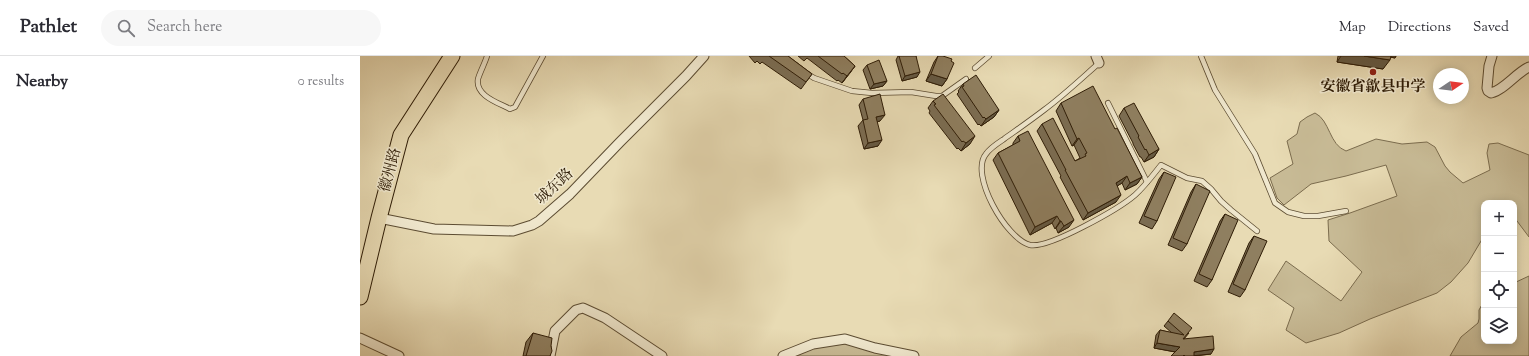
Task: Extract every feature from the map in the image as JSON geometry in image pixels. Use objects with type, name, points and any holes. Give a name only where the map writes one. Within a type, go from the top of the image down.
[{"type":"main road","name":"徽州路","points":[[360,297],[401,135],[452,56]]},
{"type":"street","name":"城东路","points":[[379,218],[434,229],[513,232],[532,225],[539,221],[570,194],[704,56]]},
{"type":"street","points":[[1492,56],[1489,66],[1487,88],[1491,93],[1502,87],[1522,71],[1529,68]]},
{"type":"street","points":[[550,356],[555,331],[576,310],[583,308],[601,316],[662,356]]},
{"type":"street","points":[[360,338],[399,356]]},
{"type":"street","points":[[783,356],[813,344],[845,340],[914,356]]},
{"type":"lane","points":[[488,56],[478,80],[481,91],[486,96],[510,109],[515,107],[543,56]]},
{"type":"lane","points":[[975,68],[989,56]]},
{"type":"lane","points":[[1202,56],[1216,90],[1255,154],[1275,203],[1288,212],[1304,216],[1318,216],[1346,211]]},
{"type":"lane","points":[[1098,59],[1045,110],[985,154],[983,158],[982,172],[989,197],[1004,225],[1014,236],[1029,245],[1042,244],[1060,237],[1107,214],[1135,195],[1161,165],[1187,178],[1202,182],[1212,188],[1221,201],[1257,231]]},
{"type":"lane","points":[[802,70],[814,78],[852,91],[865,93],[911,92],[930,96],[942,96],[966,79]]},
{"type":"lane","points":[[1108,103],[1147,182]]},
{"type":"shaded area","points":[[1315,113],[1320,116],[1336,144],[1346,151],[1376,139],[1402,144],[1427,142],[1435,147],[1445,166],[1463,183],[1490,170],[1487,153],[1489,144],[1498,143],[1529,155],[1529,237],[1517,221],[1517,200],[1481,200],[1481,241],[1468,263],[1451,282],[1437,293],[1370,319],[1339,333],[1306,343],[1286,330],[1294,308],[1268,290],[1286,261],[1341,301],[1362,272],[1329,241],[1328,220],[1397,196],[1386,165],[1311,184],[1284,205],[1277,198],[1270,178],[1293,164],[1287,141],[1297,134],[1300,122]]},
{"type":"shaded area","points":[[1529,276],[1529,356],[1450,356],[1461,337],[1478,323],[1479,310],[1481,306],[1481,344],[1517,344],[1517,282]]},
{"type":"shaded area","points":[[851,343],[901,356],[792,356],[811,348]]},
{"type":"building","points":[[769,56],[788,56],[812,74],[806,82]]},
{"type":"building","points":[[818,56],[844,56],[855,66],[847,76]]},
{"type":"building","points":[[899,56],[916,56],[920,72],[905,76]]},
{"type":"building","points":[[938,56],[952,59],[951,61],[954,63],[947,79],[931,74]]},
{"type":"building","points":[[1364,56],[1391,56],[1390,60]]},
{"type":"building","points":[[879,60],[887,81],[874,84],[867,65]]},
{"type":"building","points":[[976,75],[999,110],[986,119],[984,117],[983,118],[962,87],[964,86],[963,84]]},
{"type":"building","points":[[1093,86],[1115,129],[1117,128],[1142,177],[1130,183],[1127,176],[1116,183],[1121,195],[1088,213],[1042,124],[1053,118],[1075,161],[1086,156],[1085,154],[1087,153],[1079,138],[1077,139],[1061,103]]},
{"type":"building","points":[[880,94],[885,115],[876,117],[882,140],[868,143],[863,120],[868,119],[863,99]]},
{"type":"building","points":[[943,94],[975,136],[966,143],[963,141],[962,142],[934,105],[936,104],[933,101]]},
{"type":"building","points":[[1134,103],[1159,149],[1149,155],[1138,137],[1139,136],[1124,108]]},
{"type":"building","points":[[1028,131],[1074,220],[1064,226],[1057,216],[1035,227],[998,153],[1020,141],[1018,136]]},
{"type":"building","points":[[1164,172],[1176,177],[1157,221],[1144,216]]},
{"type":"building","points":[[1196,184],[1210,191],[1187,244],[1173,238]]},
{"type":"building","points":[[1225,214],[1238,220],[1212,280],[1199,274]]},
{"type":"building","points":[[1254,236],[1267,241],[1245,290],[1233,284]]},
{"type":"building","points":[[1174,313],[1192,328],[1183,339],[1213,336],[1214,349],[1194,352],[1194,356],[1171,356],[1180,347],[1157,343],[1160,330],[1184,335],[1168,321]]},
{"type":"building","points":[[533,333],[552,338],[552,351],[550,356],[526,356]]},
{"type":"place","name":"安徽省歙县中学","points":[[1373,72]]}]
